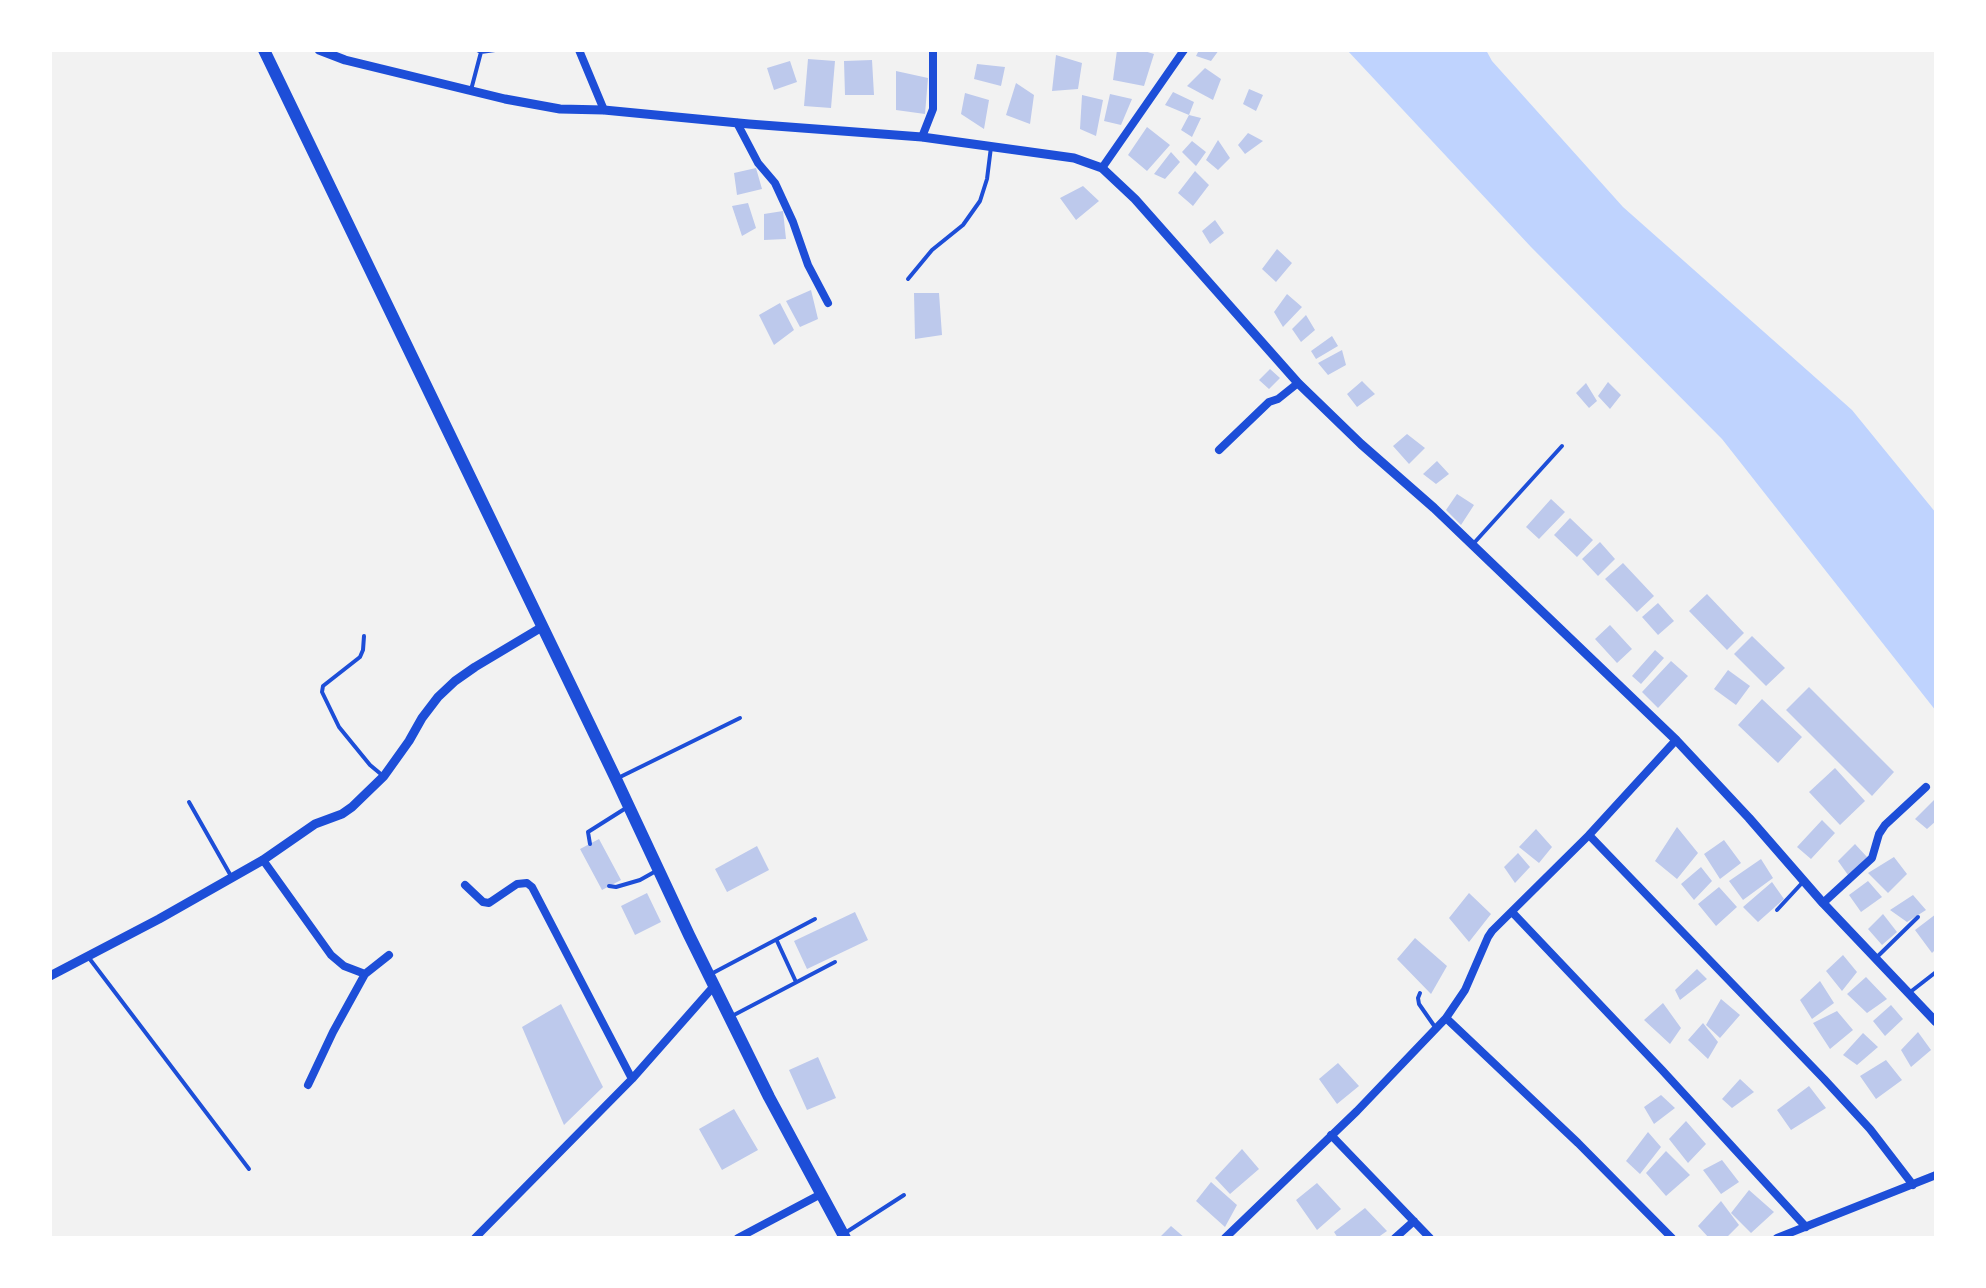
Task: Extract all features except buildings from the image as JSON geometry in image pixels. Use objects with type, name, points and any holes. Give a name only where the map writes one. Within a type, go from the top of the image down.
[{"type":"highway","points":[[264,50],[769,1097],[844,1236]]},
{"type":"street","points":[[319,50],[345,60],[505,99],[560,109],[922,137],[1074,158],[1102,168],[1135,199],[1298,383],[1434,508],[1676,740],[1823,903],[1936,1022]]},
{"type":"street","points":[[579,50],[604,110]]},
{"type":"street","points":[[922,137],[933,109],[933,50]]},
{"type":"street","points":[[1102,168],[1184,50]]},
{"type":"street","points":[[737,123],[758,163],[775,183],[808,265],[828,303]]},
{"type":"street","points":[[1219,450],[1269,402],[1278,399],[1298,383]]},
{"type":"street","points":[[50,976],[159,919],[263,860],[315,824],[352,807],[384,776],[438,697],[475,667],[542,627]]},
{"type":"street","points":[[1225,1238],[1446,1018],[1465,990],[1488,937],[1589,835],[1676,740]]},
{"type":"street","points":[[1823,903],[1872,858],[1885,825],[1926,787]]},
{"type":"street","points":[[1589,835],[1824,1079],[1870,1129],[1913,1185]]},
{"type":"street","points":[[263,860],[331,955],[344,966],[365,974]]},
{"type":"street","points":[[465,885],[483,902],[489,903],[517,884],[527,883],[532,887],[632,1079]]},
{"type":"street","points":[[1512,912],[1806,1227]]},
{"type":"street","points":[[308,1085],[365,974],[389,955]]},
{"type":"street","points":[[475,1238],[632,1079],[712,980]]},
{"type":"street","points":[[1446,1018],[1578,1143],[1672,1238]]},
{"type":"street","points":[[1331,1135],[1430,1238]]},
{"type":"street","points":[[1777,1238],[1936,1175]]},
{"type":"street","points":[[738,1238],[821,1194]]},
{"type":"street","points":[[1395,1238],[1414,1221]]},
{"type":"lane","points":[[471,90],[479,51],[495,50]]},
{"type":"lane","points":[[908,279],[932,250],[963,225],[980,201],[987,179],[991,147]]},
{"type":"lane","points":[[1472,545],[1562,446]]},
{"type":"lane","points":[[364,636],[360,657],[323,686],[322,692],[339,727],[370,765],[384,776]]},
{"type":"lane","points":[[616,779],[740,718]]},
{"type":"lane","points":[[189,802],[232,878]]},
{"type":"lane","points":[[590,844],[588,832],[628,807]]},
{"type":"lane","points":[[609,886],[640,880],[658,870]]},
{"type":"lane","points":[[1777,910],[1803,881]]},
{"type":"lane","points":[[1876,958],[1918,917]]},
{"type":"lane","points":[[712,980],[815,919]]},
{"type":"lane","points":[[777,940],[796,982]]},
{"type":"lane","points":[[87,956],[249,1169]]},
{"type":"lane","points":[[730,1017],[835,962]]},
{"type":"lane","points":[[1909,993],[1936,972]]},
{"type":"lane","points":[[1420,993],[1419,1004],[1436,1029]]},
{"type":"lane","points":[[844,1236],[904,1195]]},
{"type":"water","points":[[1347,50],[1486,50],[1492,61],[1623,207],[1852,410],[1936,513],[1936,711],[1722,439],[1531,247]]}]
